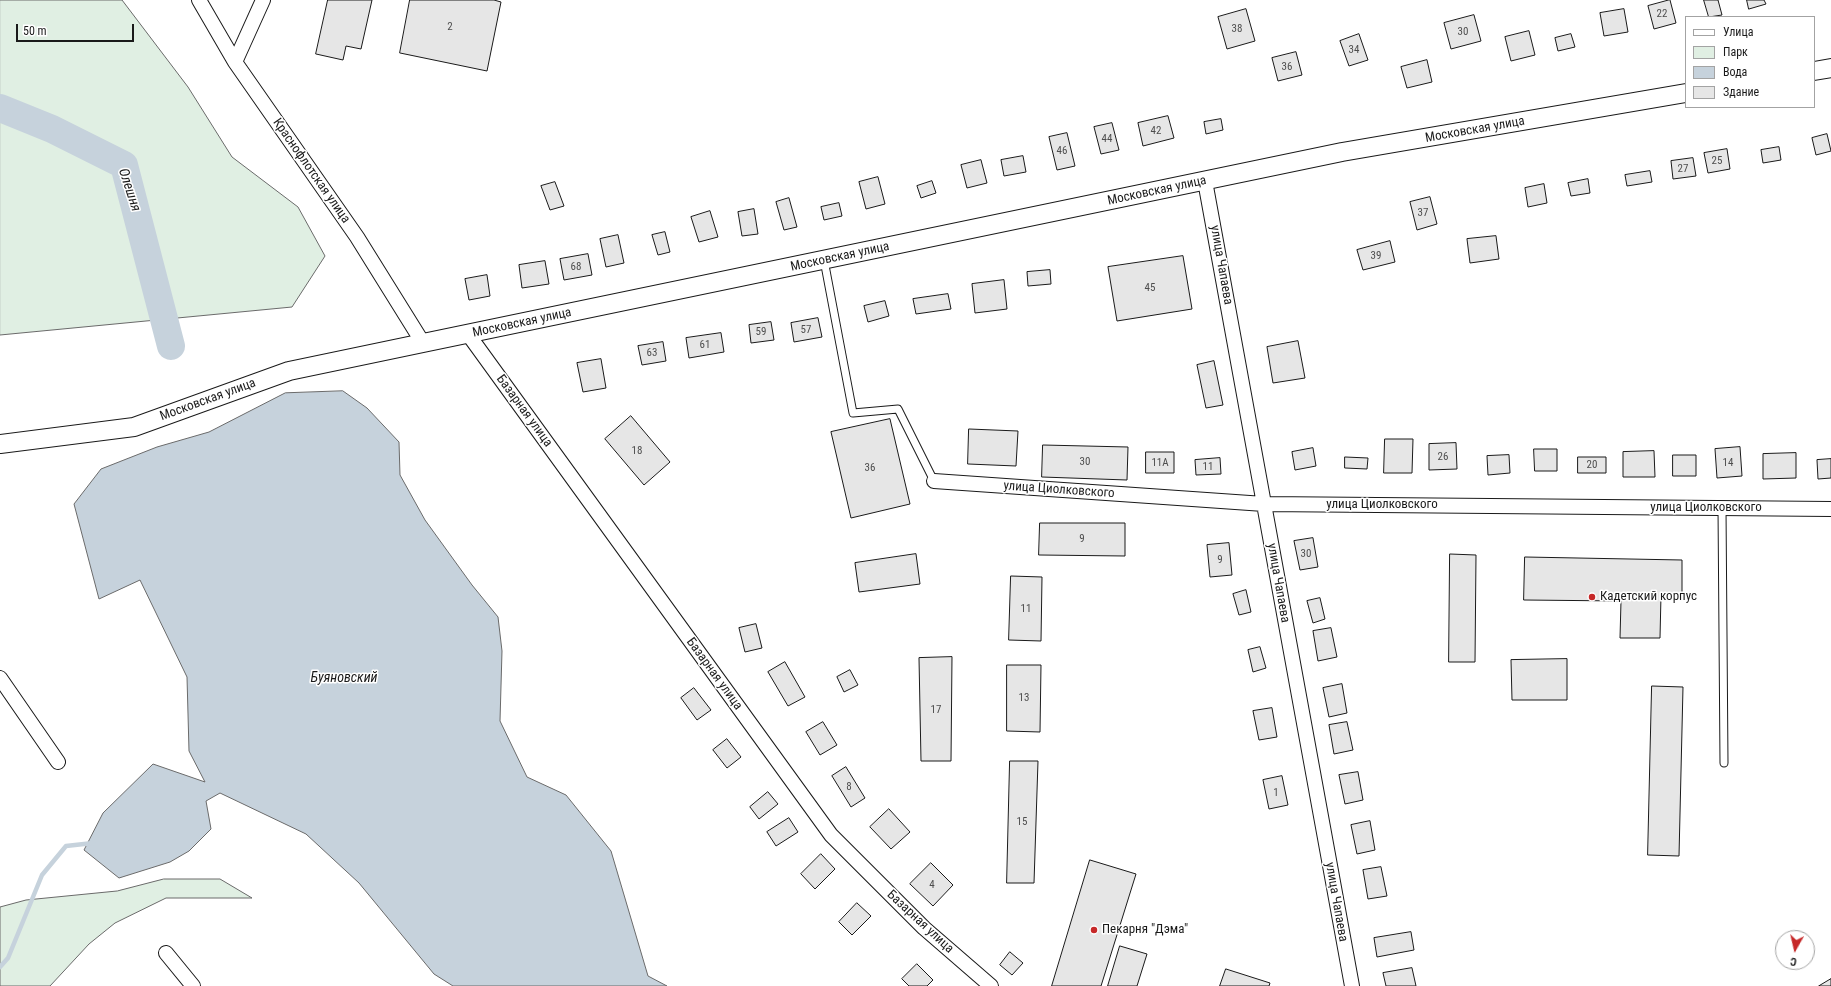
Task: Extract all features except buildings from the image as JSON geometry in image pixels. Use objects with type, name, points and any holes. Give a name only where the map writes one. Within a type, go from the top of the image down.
[{"type":"street","name":"Краснофлотская улица","points":[[199,0],[235,62],[357,237],[423,343]]},
{"type":"street","points":[[235,62],[263,0]]},
{"type":"street","points":[[1815,71],[1831,68]]},
{"type":"street","name":"Московская улица","points":[[0,444],[134,427],[289,371],[423,343],[1342,152],[1685,93]]},
{"type":"street","name":"улица Чапаева","points":[[1205,181],[1352,986]]},
{"type":"street","name":"Базарная улица","points":[[468,334],[831,835],[924,928],[991,986]]},
{"type":"street","name":"улица Циолковского","points":[[934,481],[1264,504],[1831,509]]},
{"type":"street","points":[[0,678],[58,762]]},
{"type":"street","points":[[166,953],[193,986]]},
{"type":"lane","points":[[824,260],[853,413],[898,409],[934,481]]},
{"type":"lane","points":[[1722,508],[1724,763]]},
{"type":"green space","points":[[0,0],[122,0],[188,87],[232,157],[298,207],[325,256],[292,307],[0,335]]},
{"type":"green space","points":[[164,879],[220,879],[252,898],[166,898],[115,923],[89,944],[50,986],[0,986],[0,907],[26,900],[117,891]]},
{"type":"water","name":"Буяновский","points":[[343,391],[367,408],[399,442],[400,475],[425,520],[472,585],[498,617],[502,651],[500,721],[527,777],[566,795],[611,851],[648,976],[667,986],[453,986],[434,974],[359,883],[306,834],[220,793],[206,801],[211,829],[189,851],[170,862],[119,878],[84,850],[103,813],[153,764],[205,782],[189,751],[187,677],[140,580],[99,599],[74,504],[101,469],[157,447],[209,432],[285,393]]},
{"type":"waterway","name":"Олешня","points":[[0,108],[52,129],[124,165],[171,346]]},
{"type":"waterway","points":[[0,967],[8,958],[42,875],[66,846],[93,843]]},
{"type":"place","name":"Кадетский корпус","points":[[1592,597]]},
{"type":"place","name":"Пекарня \"Дэма\"","points":[[1094,930]]}]
